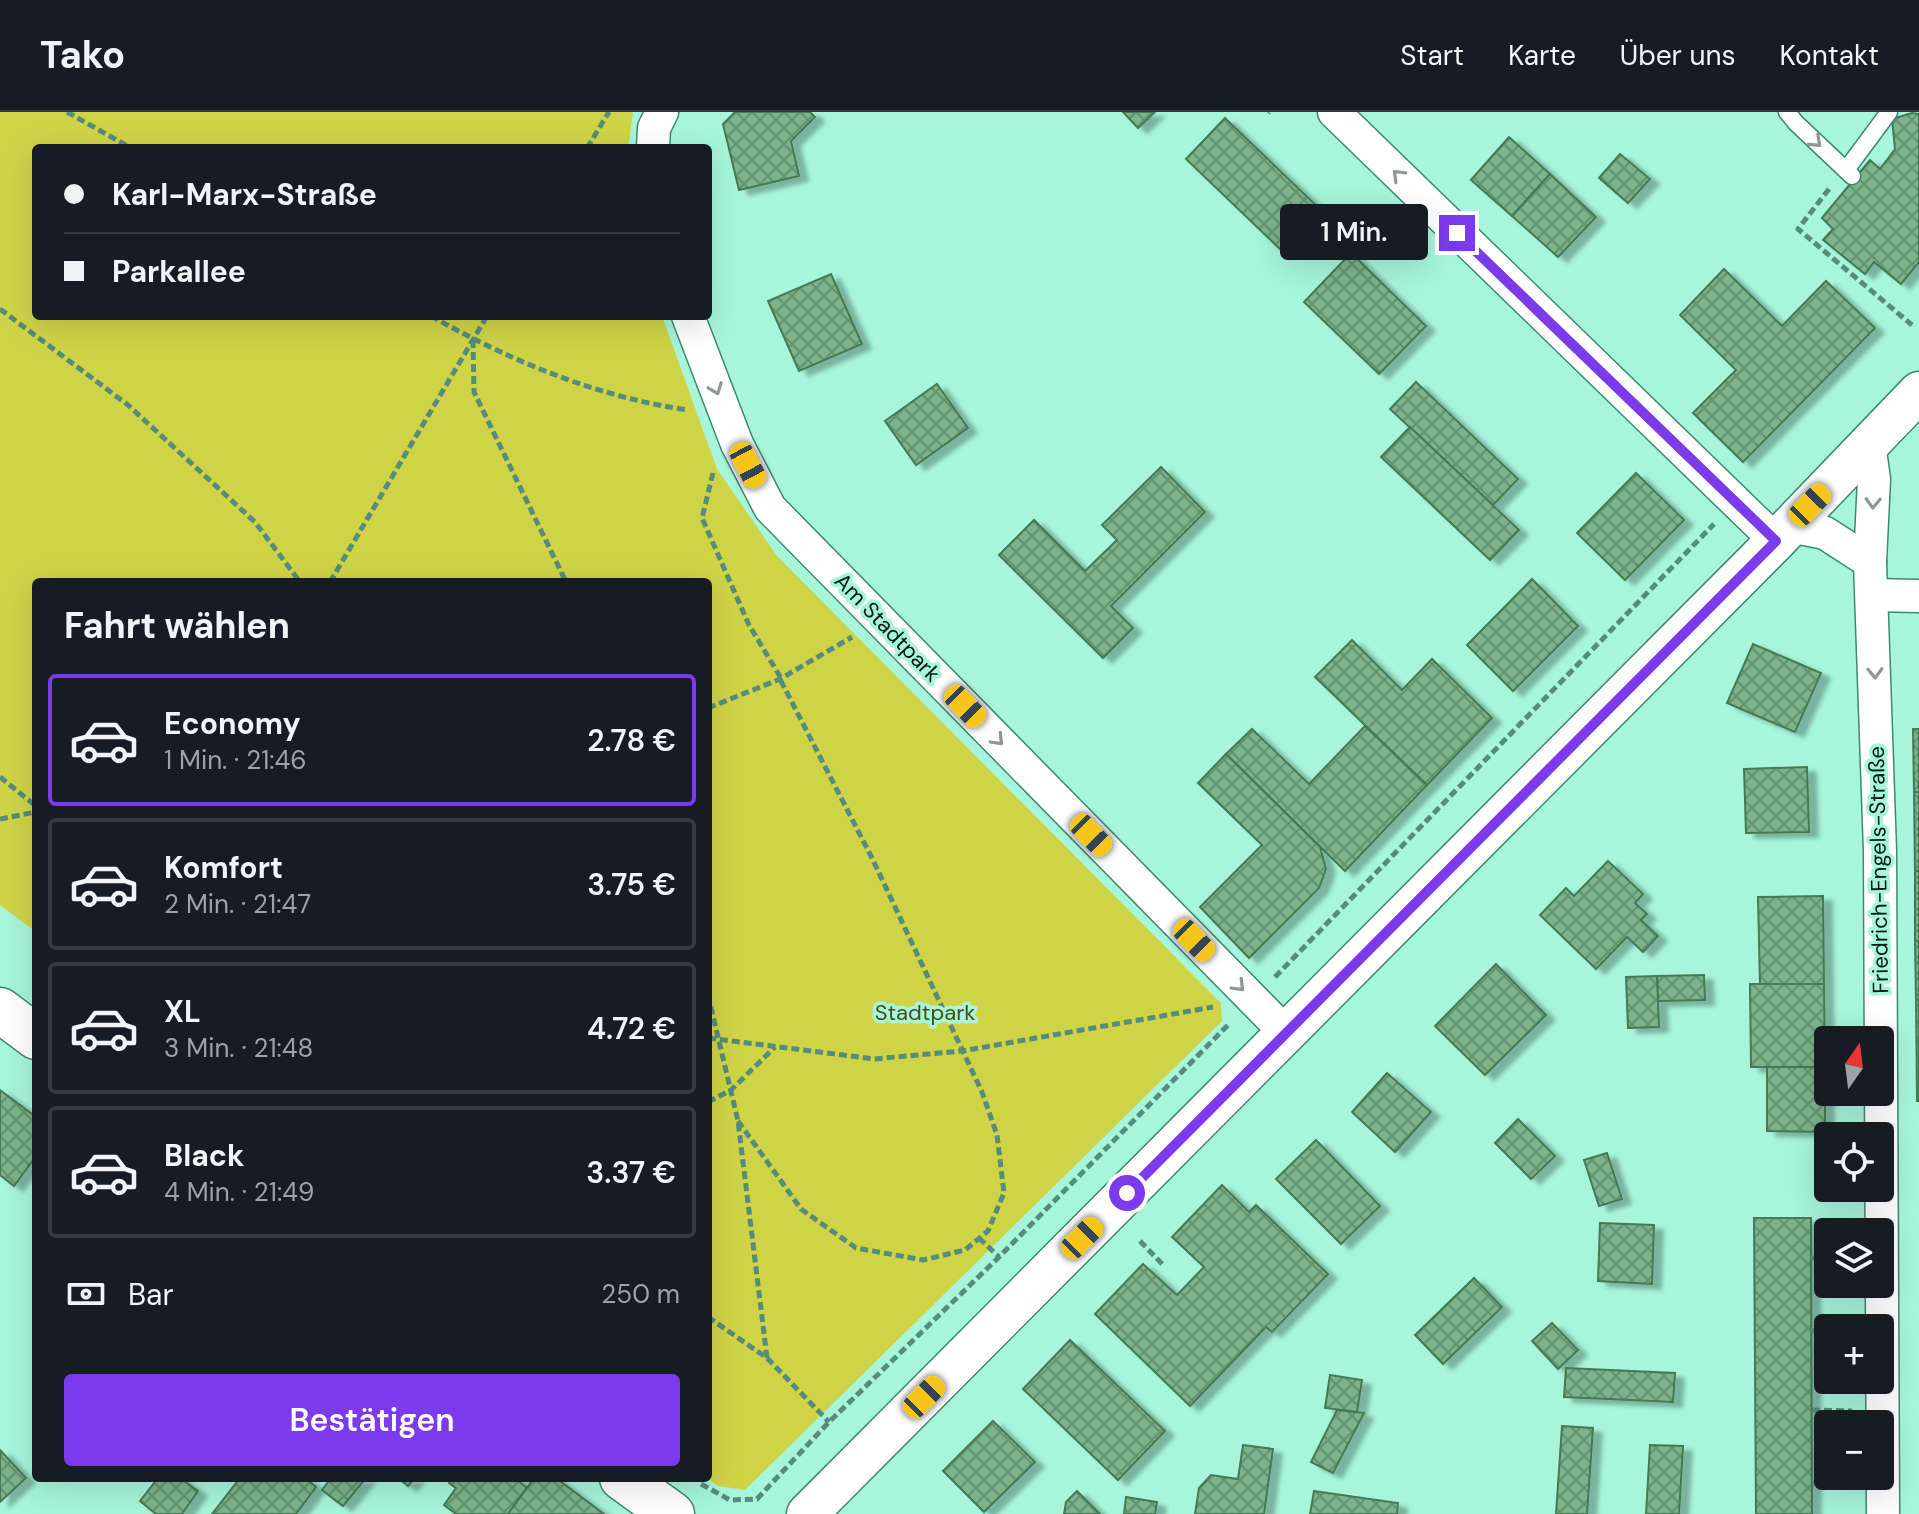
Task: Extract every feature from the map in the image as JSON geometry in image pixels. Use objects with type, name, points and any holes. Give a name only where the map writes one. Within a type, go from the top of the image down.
[{"type":"main road","points":[[0,1010],[32,1034]]},
{"type":"main road","points":[[634,1482],[688,1500]]},
{"type":"street","points":[[653,144],[654,128],[662,112]]},
{"type":"street","points":[[1334,112],[1735,502],[1783,533],[1825,533],[1870,562]]},
{"type":"street","name":"Am Stadtpark","points":[[690,320],[737,444],[770,508],[1286,1033]]},
{"type":"street","points":[[807,1514],[1783,533],[1919,392]]},
{"type":"street","name":"Friedrich-Engels-Straße","points":[[1869,444],[1874,479],[1870,562],[1880,867],[1883,1514]]},
{"type":"street","points":[[1873,595],[1919,596]]},
{"type":"lane","points":[[1787,112],[1849,173],[1889,112]]},
{"type":"path","points":[[67,112],[124,144]]},
{"type":"path","points":[[589,144],[609,112]]},
{"type":"path","points":[[1849,173],[1798,229],[1912,325]]},
{"type":"path","points":[[0,309],[128,405],[255,522],[297,578]]},
{"type":"path","points":[[438,320],[560,378],[657,406],[726,416],[702,518],[749,625],[780,678],[872,858],[982,1092],[997,1135],[1004,1193],[988,1231],[965,1250],[923,1260],[856,1248],[801,1209],[738,1121]]},
{"type":"path","points":[[332,578],[485,320]]},
{"type":"path","points":[[473,339],[474,392],[564,578]]},
{"type":"path","points":[[688,1500],[757,1499],[829,1422],[999,1257],[1253,1000],[1735,502]]},
{"type":"path","points":[[712,706],[780,678],[881,620]]},
{"type":"path","points":[[0,777],[32,805]]},
{"type":"path","points":[[0,819],[32,810]]},
{"type":"path","points":[[712,1038],[874,1059],[962,1051],[1253,1000]]},
{"type":"path","points":[[712,1011],[738,1121],[767,1358]]},
{"type":"path","points":[[712,1100],[731,1090],[776,1047]]},
{"type":"path","points":[[979,1238],[999,1257]]},
{"type":"path","points":[[1140,1241],[1164,1266]]},
{"type":"path","points":[[712,1320],[767,1358],[829,1422]]},
{"type":"green space","name":"Stadtpark","points":[[0,112],[633,112],[629,144],[32,144],[32,320],[663,320],[717,469],[777,556],[1221,1003],[1222,1021],[745,1490],[718,1486],[712,1482],[712,578],[32,578],[32,929],[0,905]]},
{"type":"building","points":[[735,112],[810,112],[815,117],[791,141],[799,176],[739,190],[723,124]]},
{"type":"building","points":[[1123,112],[1155,112],[1138,128]]},
{"type":"building","points":[[1919,114],[1919,262],[1901,284],[1874,262],[1865,274],[1823,240],[1833,229],[1822,218],[1870,160],[1880,169],[1895,149],[1892,119]]},
{"type":"building","points":[[1225,118],[1322,211],[1283,252],[1186,159]]},
{"type":"building","points":[[1509,137],[1550,174],[1512,216],[1471,180]]},
{"type":"building","points":[[1620,154],[1650,179],[1628,203],[1599,178]]},
{"type":"building","points":[[1550,174],[1596,217],[1558,257],[1512,216]]},
{"type":"building","points":[[1351,253],[1426,326],[1379,374],[1304,302]]},
{"type":"building","points":[[1724,269],[1782,326],[1826,281],[1875,328],[1743,462],[1693,413],[1736,370],[1680,315]]},
{"type":"building","points":[[831,274],[862,344],[799,371],[768,301]]},
{"type":"building","points":[[1416,382],[1518,479],[1493,505],[1390,409]]},
{"type":"building","points":[[937,384],[968,428],[916,465],[885,421]]},
{"type":"building","points":[[1410,427],[1519,530],[1490,560],[1381,457]]},
{"type":"building","points":[[1161,467],[1205,512],[1111,606],[1133,628],[1103,658],[999,555],[1034,520],[1085,571],[1117,540],[1102,525]]},
{"type":"building","points":[[1636,473],[1684,520],[1625,580],[1577,533]]},
{"type":"building","points":[[1532,579],[1578,626],[1513,691],[1467,645]]},
{"type":"building","points":[[1352,640],[1402,690],[1432,659],[1492,718],[1427,785],[1315,677]]},
{"type":"building","points":[[1753,644],[1821,673],[1795,732],[1727,703]]},
{"type":"building","points":[[1365,726],[1427,785],[1345,871],[1226,754],[1252,729],[1309,784]]},
{"type":"building","points":[[1913,729],[1919,729],[1919,792],[1914,792]]},
{"type":"building","points":[[1226,754],[1320,847],[1326,869],[1319,888],[1249,958],[1200,907],[1262,845],[1198,783]]},
{"type":"building","points":[[1807,767],[1809,832],[1746,833],[1744,769]]},
{"type":"building","points":[[1914,792],[1919,792],[1919,871],[1915,871]]},
{"type":"building","points":[[1608,861],[1643,894],[1635,903],[1647,914],[1641,920],[1658,936],[1643,952],[1627,937],[1596,969],[1540,915],[1566,888],[1574,896]]},
{"type":"building","points":[[1915,871],[1919,871],[1919,941],[1915,941]]},
{"type":"building","points":[[1823,896],[1824,984],[1760,985],[1758,897]]},
{"type":"building","points":[[1915,941],[1919,941],[1919,1000],[1916,1000]]},
{"type":"building","points":[[1496,964],[1546,1015],[1485,1075],[1435,1026]]},
{"type":"building","points":[[1704,975],[1705,1000],[1658,1001],[1657,976]]},
{"type":"building","points":[[1657,976],[1659,1027],[1628,1028],[1626,977]]},
{"type":"building","points":[[1750,984],[1824,984],[1825,1026],[1814,1026],[1814,1067],[1751,1067]]},
{"type":"building","points":[[1916,1000],[1919,1000],[1919,1101],[1917,1101]]},
{"type":"building","points":[[1767,1067],[1814,1067],[1814,1106],[1825,1106],[1825,1122],[1814,1122],[1814,1132],[1767,1131]]},
{"type":"building","points":[[1387,1073],[1431,1112],[1395,1152],[1352,1112]]},
{"type":"building","points":[[0,1090],[32,1114],[32,1161],[14,1186],[0,1175]]},
{"type":"building","points":[[1518,1119],[1555,1156],[1531,1179],[1495,1143]]},
{"type":"building","points":[[1316,1140],[1380,1206],[1341,1244],[1276,1179]]},
{"type":"building","points":[[1607,1153],[1622,1199],[1599,1206],[1584,1160]]},
{"type":"building","points":[[1222,1185],[1249,1212],[1256,1205],[1328,1274],[1272,1332],[1266,1327],[1190,1406],[1095,1314],[1143,1264],[1177,1295],[1204,1267],[1172,1237]]},
{"type":"building","points":[[1754,1218],[1811,1218],[1812,1514],[1756,1514]]},
{"type":"building","points":[[1600,1223],[1654,1225],[1652,1284],[1598,1281]]},
{"type":"building","points":[[1474,1278],[1502,1307],[1443,1364],[1415,1335]]},
{"type":"building","points":[[1552,1323],[1578,1350],[1558,1369],[1532,1341]]},
{"type":"building","points":[[1070,1340],[1165,1431],[1118,1480],[1023,1389]]},
{"type":"building","points":[[1566,1368],[1675,1373],[1673,1402],[1564,1397]]},
{"type":"building","points":[[1330,1375],[1362,1380],[1357,1412],[1325,1408]]},
{"type":"building","points":[[1337,1410],[1364,1413],[1333,1473],[1311,1462]]},
{"type":"building","points":[[993,1421],[1035,1462],[984,1512],[943,1471]]},
{"type":"building","points":[[1562,1426],[1593,1428],[1587,1514],[1556,1514]]},
{"type":"building","points":[[1243,1445],[1273,1449],[1264,1514],[1195,1514],[1199,1488],[1211,1475],[1238,1479]]},
{"type":"building","points":[[1650,1445],[1683,1446],[1679,1514],[1646,1514]]},
{"type":"building","points":[[0,1450],[26,1478],[0,1502]]},
{"type":"building","points":[[155,1482],[186,1482],[198,1491],[182,1514],[156,1514],[140,1501]]},
{"type":"building","points":[[237,1482],[310,1482],[316,1487],[296,1514],[212,1514]]},
{"type":"building","points":[[328,1482],[363,1482],[343,1506],[322,1490]]},
{"type":"building","points":[[520,1482],[527,1488],[508,1514],[456,1514],[444,1505],[456,1488],[449,1483]]},
{"type":"building","points":[[531,1482],[561,1482],[604,1514],[508,1514]]},
{"type":"building","points":[[1077,1491],[1100,1514],[1064,1514],[1066,1502]]},
{"type":"building","points":[[1314,1491],[1398,1503],[1397,1514],[1310,1514]]},
{"type":"building","points":[[1126,1497],[1157,1502],[1155,1514],[1124,1514]]},
{"type":"route","points":[[1127,1193],[1776,541],[1457,233]]}]
